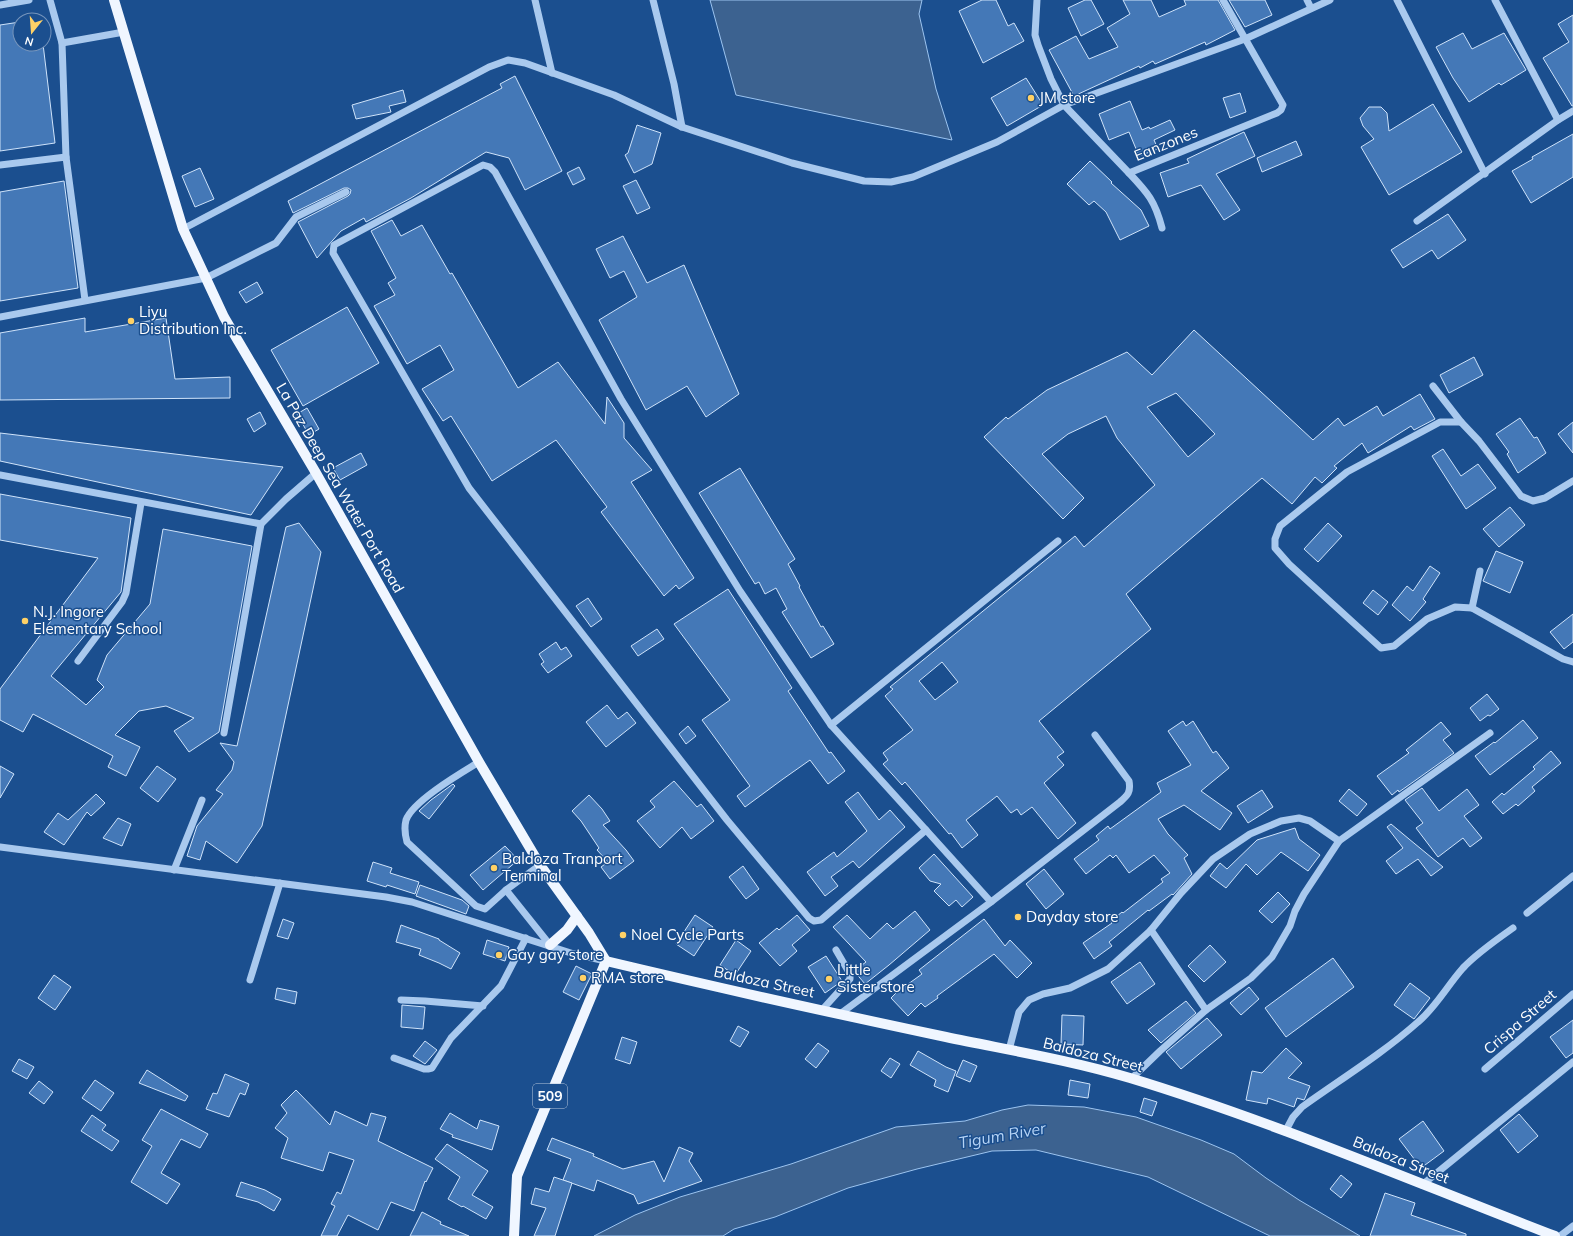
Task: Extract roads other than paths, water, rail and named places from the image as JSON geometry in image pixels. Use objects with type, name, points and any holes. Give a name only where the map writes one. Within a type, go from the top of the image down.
[{"type":"main road","name":"La Paz Deep Sea Water Port Road","points":[[114,0],[183,229],[224,317],[316,473],[479,762],[540,865],[577,916],[606,961]]},
{"type":"main road","points":[[550,945],[566,930],[577,916]]},
{"type":"main road","name":"Baldoza Street","points":[[606,961],[680,979],[1081,1065],[1131,1079],[1233,1113],[1358,1158],[1422,1185],[1555,1236]]},
{"type":"main road","name":"509","points":[[514,1236],[517,1176],[606,961]]},
{"type":"street","points":[[0,5],[29,0]]},
{"type":"street","points":[[50,0],[62,42],[66,157],[85,300]]},
{"type":"street","points":[[535,0],[552,73]]},
{"type":"street","points":[[653,0],[674,84],[682,127]]},
{"type":"street","name":"Eanzones","points":[[1037,0],[1035,35],[1051,79],[1064,105],[1128,173],[1277,114],[1281,110],[1283,105],[1245,39]]},
{"type":"street","points":[[1223,0],[1245,39]]},
{"type":"street","points":[[1307,0],[1311,8]]},
{"type":"street","points":[[183,229],[489,67],[508,60],[525,63],[614,95],[682,127],[792,163],[864,181],[891,182],[913,177],[997,142],[1064,105],[1245,39],[1330,0]]},
{"type":"street","points":[[1397,0],[1485,174]]},
{"type":"street","points":[[1494,0],[1558,120]]},
{"type":"street","points":[[62,42],[124,32]]},
{"type":"street","points":[[1417,221],[1485,174],[1558,120],[1573,111]]},
{"type":"street","points":[[0,166],[66,157]]},
{"type":"street","points":[[926,830],[821,920],[814,921],[809,918],[727,820],[469,488],[333,253],[334,245],[484,165],[490,167],[496,172],[621,399],[740,591],[831,725],[926,830],[991,902]]},
{"type":"street","points":[[1128,173],[1147,192],[1157,209],[1162,228]]},
{"type":"street","points":[[0,317],[206,278],[276,244],[296,217],[346,192]]},
{"type":"street","points":[[1433,386],[1521,496],[1533,501],[1545,498],[1573,481]]},
{"type":"street","points":[[1461,422],[1440,422],[1347,472],[1280,526],[1275,538],[1275,548],[1289,564],[1381,648],[1394,646],[1427,619],[1455,607],[1472,608],[1563,659],[1573,662]]},
{"type":"street","points":[[224,733],[261,524],[286,499],[316,473]]},
{"type":"street","points":[[0,475],[261,524]]},
{"type":"street","points":[[78,661],[122,602],[126,593],[141,502]]},
{"type":"street","points":[[831,725],[1058,541]]},
{"type":"street","points":[[1472,608],[1480,571]]},
{"type":"street","points":[[1131,1079],[1206,1010],[1250,978],[1272,957],[1290,926],[1295,911],[1301,900],[1339,841],[1490,734]]},
{"type":"street","points":[[840,1014],[991,902],[1128,795],[1130,788],[1129,781],[1095,735]]},
{"type":"street","points":[[479,762],[420,802],[410,813],[406,821],[404,833],[407,842],[476,906],[485,909],[506,890],[540,865]]},
{"type":"street","points":[[174,870],[202,800]]},
{"type":"street","points":[[1009,1050],[1019,1012],[1029,1000],[1043,994],[1070,988],[1108,968],[1151,930],[1181,893],[1213,859],[1250,834],[1281,821],[1299,818],[1310,821],[1339,841]]},
{"type":"street","points":[[0,847],[386,897],[412,902],[550,945],[574,954],[606,961]]},
{"type":"street","points":[[1526,913],[1573,876]]},
{"type":"street","points":[[250,980],[280,883]]},
{"type":"street","points":[[506,890],[550,945]]},
{"type":"street","points":[[1285,1132],[1293,1117],[1302,1107],[1400,1037],[1419,1021],[1441,998],[1463,969],[1492,943],[1513,928]]},
{"type":"street","points":[[1151,930],[1206,1010]]},
{"type":"street","points":[[394,1058],[424,1069],[428,1070],[432,1068],[451,1038],[501,986],[526,938]]},
{"type":"street","points":[[822,1010],[850,979],[850,974],[836,950]]},
{"type":"street","name":"Crispa Street","points":[[1485,1069],[1573,994]]},
{"type":"street","points":[[401,1000],[483,1006]]},
{"type":"street","points":[[1422,1185],[1573,1062]]},
{"type":"street","points":[[1560,1236],[1573,1226]]},
{"type":"water","points":[[710,0],[922,0],[919,14],[936,89],[952,140],[736,95]]},
{"type":"water","name":"Tigum River","points":[[1028,1105],[1084,1107],[1136,1117],[1201,1140],[1234,1154],[1299,1200],[1360,1236],[1270,1236],[1148,1177],[1036,1150],[992,1151],[917,1169],[848,1188],[775,1217],[734,1229],[723,1236],[594,1236],[635,1215],[680,1197],[791,1164],[896,1127],[965,1121],[1002,1110]]},
{"type":"place","name":"JM store","points":[[1031,98]]},
{"type":"place","name":"Liyu Distribution Inc.","points":[[131,321]]},
{"type":"place","name":"N.J. Ingore Elementary School","points":[[25,621]]},
{"type":"place","name":"Baldoza Tranport Terminal","points":[[494,868]]},
{"type":"place","name":"Dayday store","points":[[1018,917]]},
{"type":"place","name":"Noel Cycle Parts","points":[[623,935]]},
{"type":"place","name":"Gay gay store","points":[[499,955]]},
{"type":"place","name":"RMA store","points":[[583,978]]},
{"type":"place","name":"Little Sister store","points":[[829,979]]}]
